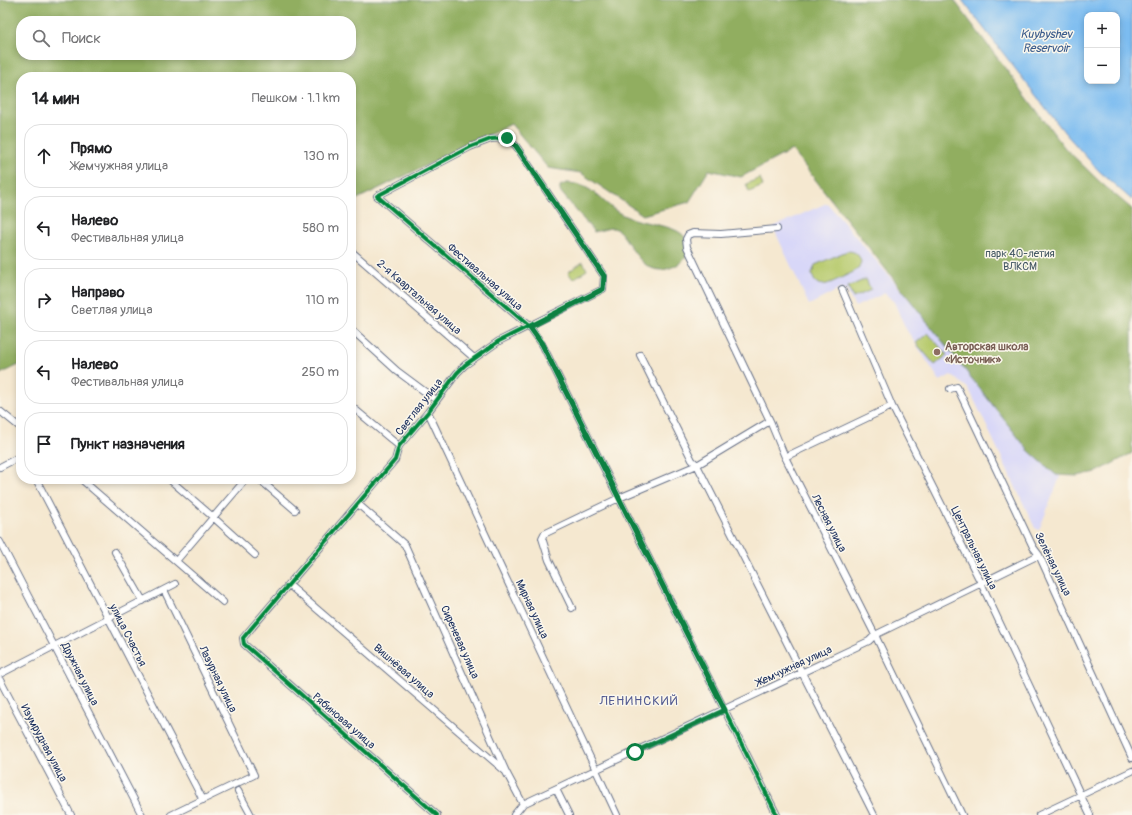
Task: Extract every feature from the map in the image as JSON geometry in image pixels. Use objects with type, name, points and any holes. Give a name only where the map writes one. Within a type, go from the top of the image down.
[{"type":"street","name":"Фестивальная улица","points":[[603,289],[604,276],[516,146],[507,138],[491,139],[470,147],[377,196],[530,327],[542,344],[777,815]]},
{"type":"street","name":"Лесная улица","points":[[777,229],[721,234],[693,233],[687,237],[686,247],[770,422],[785,457],[875,635],[962,815]]},
{"type":"street","name":"2-я Квартальная улица","points":[[356,255],[474,358]]},
{"type":"street","name":"Светлая улица","points":[[243,638],[395,460],[399,446],[428,412],[457,373],[474,358],[499,342],[603,289]]},
{"type":"street","name":"Центральная улица","points":[[842,289],[892,406],[981,583],[1090,815]]},
{"type":"street","points":[[356,334],[397,371],[436,400]]},
{"type":"street","points":[[640,355],[692,460],[697,465],[874,815]]},
{"type":"street","name":"Зелёная улица","points":[[950,389],[957,387],[1033,547],[1039,555],[1132,758]]},
{"type":"street","points":[[785,457],[892,406]]},
{"type":"street","points":[[356,410],[399,446]]},
{"type":"street","points":[[0,411],[16,424]]},
{"type":"street","name":"Мирная улица","points":[[428,412],[617,815]]},
{"type":"street","points":[[572,608],[549,560],[542,538],[544,534],[620,498],[697,465],[770,422]]},
{"type":"street","points":[[0,467],[16,459]]},
{"type":"street","name":"улица Счастья","points":[[39,484],[203,800]]},
{"type":"street","points":[[91,484],[223,602]]},
{"type":"street","points":[[175,484],[214,517],[255,555]]},
{"type":"street","points":[[176,561],[242,484]]},
{"type":"street","points":[[265,484],[295,510]]},
{"type":"street","name":"Сиреневая улица","points":[[358,504],[405,546],[506,772],[523,804]]},
{"type":"street","name":"Дружная улица","points":[[0,542],[142,815]]},
{"type":"street","points":[[115,552],[142,601]]},
{"type":"street","name":"Жемчужная улица","points":[[523,804],[869,641],[875,635],[1039,555]]},
{"type":"street","points":[[0,674],[175,584]]},
{"type":"street","name":"Вишнёвая улица","points":[[289,585],[506,772]]},
{"type":"street","name":"Лазурная улица","points":[[164,590],[254,775],[203,800]]},
{"type":"street","name":"Рябиновая улица","points":[[243,638],[244,644],[250,650],[437,815]]},
{"type":"street","name":"Изумрудная улица","points":[[0,680],[70,815]]},
{"type":"street","points":[[1039,815],[1132,771]]},
{"type":"street","points":[[556,789],[569,815]]},
{"type":"street","points":[[238,791],[251,815]]},
{"type":"street","points":[[171,815],[203,800]]},
{"type":"street","points":[[514,815],[523,804]]},
{"type":"shaded area","name":"Авторская школа «Источник»","points":[[827,203],[1060,477],[1039,530],[1035,528],[969,389],[951,375],[940,381],[906,329],[894,302],[885,293],[855,307],[847,291],[840,289],[809,305],[773,227]]},
{"type":"green space","name":"парк 40-летия ВЛКСМ","points":[[0,0],[954,0],[1064,147],[1100,182],[1132,209],[1132,453],[1097,472],[1077,476],[1056,475],[1028,450],[792,150],[741,177],[709,170],[689,202],[643,215],[581,173],[548,168],[511,124],[356,200],[356,72],[16,72],[16,366],[0,374]]},
{"type":"green space","points":[[760,178],[763,186],[749,192],[746,184]]},
{"type":"green space","points":[[567,183],[576,184],[590,190],[621,214],[636,220],[670,228],[680,233],[684,236],[687,242],[686,257],[678,264],[667,269],[660,270],[651,268],[637,256],[617,229],[610,228],[594,232],[560,191],[560,186]]},
{"type":"green space","points":[[847,251],[854,252],[858,255],[861,262],[858,269],[824,285],[817,283],[814,280],[812,274],[815,265]]},
{"type":"green space","points":[[583,262],[587,270],[573,279],[568,272]]},
{"type":"green space","points":[[866,279],[871,290],[853,298],[848,287]]},
{"type":"green space","points":[[928,333],[947,355],[935,365],[916,343]]},
{"type":"water","name":"Kuybyshev Reservoir","points":[[962,0],[1132,0],[1132,200],[1099,171],[1065,133]]},
{"type":"cycle path","points":[[437,815],[244,644],[243,638],[395,460],[399,446],[465,365],[499,341],[603,289],[604,276],[516,146],[507,138],[491,139],[470,147],[377,196],[530,327],[542,344],[777,815]]},
{"type":"place","name":"Авторская школа «Источник»","points":[[937,352]]},
{"type":"district","name":"ЛЕНИНСКИЙ","points":[[639,701]]},
{"type":"route","points":[[507,138],[516,146],[604,276],[603,289],[530,327],[542,344],[725,710],[635,752]]}]
